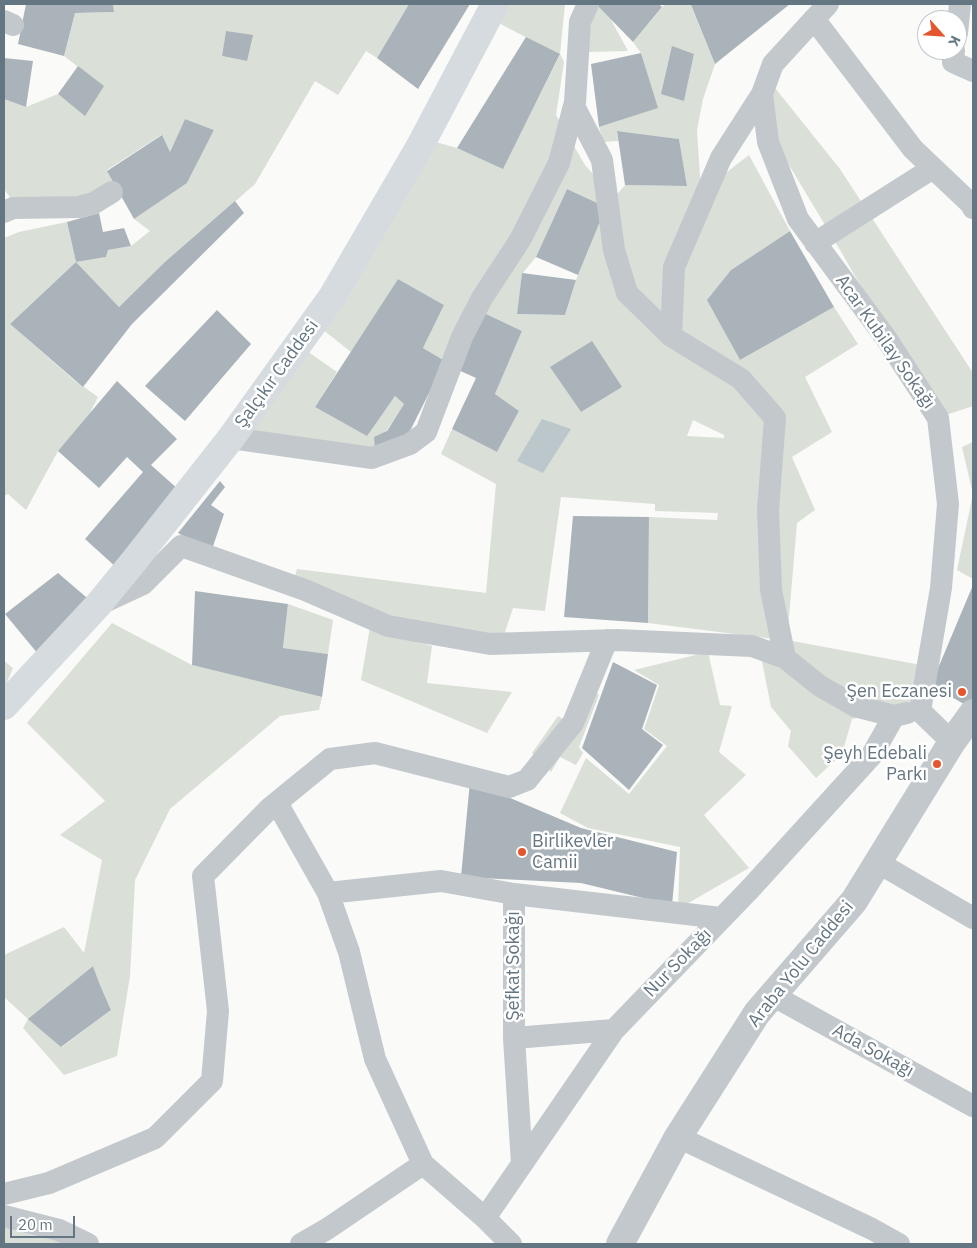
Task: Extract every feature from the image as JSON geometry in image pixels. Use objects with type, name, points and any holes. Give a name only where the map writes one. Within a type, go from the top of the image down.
[{"type":"main road","name":"Şalçıkır Caddesi","points":[[4,706],[98,605],[231,438],[332,296],[420,146],[495,4]]},
{"type":"street","points":[[231,438],[372,458],[410,444],[426,432],[462,337],[482,298],[520,240],[559,163],[574,106],[580,22],[588,4]]},
{"type":"street","points":[[671,336],[674,267],[721,158],[762,94],[773,64],[821,12],[913,149],[973,208]]},
{"type":"street","points":[[952,60],[952,62],[973,72]]},
{"type":"street","name":"Acar Kubilay Sokağı","points":[[762,94],[768,142],[798,219],[886,338],[938,418],[948,504],[941,588],[920,711]]},
{"type":"street","points":[[574,106],[602,160],[614,250],[627,293],[671,336],[741,379],[775,418],[768,510],[771,590],[785,658]]},
{"type":"street","points":[[815,243],[933,168]]},
{"type":"street","points":[[7,205],[79,207],[94,203],[112,192]]},
{"type":"street","points":[[98,605],[143,584],[181,546],[305,590],[388,626],[490,644],[607,640],[752,646],[785,658],[820,686],[855,706],[894,716],[920,711],[952,742]]},
{"type":"street","points":[[4,1194],[49,1183],[155,1138],[212,1081],[218,1011],[203,876],[277,803],[330,759],[374,753],[510,787],[527,780],[573,723],[607,640]]},
{"type":"street","name":"Araba Yolu Caddesi","points":[[620,1244],[678,1137],[757,1013],[854,901],[952,742],[973,714]]},
{"type":"street","name":"Nur Sokağı","points":[[485,1218],[614,1030],[872,755],[894,716]]},
{"type":"street","points":[[277,803],[328,893],[349,952],[375,1059],[423,1164],[485,1218],[511,1244]]},
{"type":"street","points":[[877,862],[973,918]]},
{"type":"street","points":[[328,893],[441,881],[514,894],[721,918]]},
{"type":"street","name":"Şefkat Sokağı","points":[[514,894],[514,1038],[522,1164]]},
{"type":"street","name":"Ada Sokağı","points":[[772,995],[973,1106]]},
{"type":"street","points":[[514,1038],[614,1030]]},
{"type":"street","points":[[678,1137],[872,1229],[899,1244]]},
{"type":"street","points":[[301,1244],[327,1229],[423,1164]]},
{"type":"street","points":[[4,1216],[59,1230],[88,1244]]},
{"type":"shaded area","points":[[113,4],[409,4],[377,58],[366,51],[338,95],[315,81],[255,184],[166,262],[119,307],[76,262],[106,257],[108,250],[131,246],[150,231],[134,219],[187,183],[214,130],[185,119],[170,152],[161,135],[107,170],[116,186],[87,201],[15,204],[4,189],[4,99],[26,107],[58,94],[85,115],[103,86],[64,56],[75,13],[114,12]],"holes":[[[226,32],[247,61],[222,56]]]},
{"type":"shaded area","points":[[495,4],[565,4],[560,54],[564,62],[556,115],[585,165],[614,198],[625,185],[687,186],[679,139],[617,131],[618,141],[603,142],[599,127],[657,108],[641,53],[633,42],[665,4],[693,4],[691,6],[715,64],[703,99],[697,130],[701,192],[749,155],[790,231],[731,270],[708,300],[740,360],[834,307],[858,344],[805,377],[832,432],[792,457],[815,510],[797,523],[787,640],[921,665],[921,694],[902,709],[852,719],[842,754],[816,778],[788,746],[791,731],[771,707],[758,641],[782,640],[648,623],[649,517],[717,520],[718,513],[655,511],[655,504],[561,497],[545,611],[513,608],[503,638],[430,630],[291,591],[297,569],[486,593],[496,484],[441,454],[452,429],[497,452],[519,411],[495,394],[522,331],[484,313],[445,361],[423,348],[444,305],[398,279],[351,352],[322,329],[432,141],[457,148],[503,168],[560,55],[489,18]],"holes":[[[672,47],[694,54],[684,100]],[[567,189],[606,207],[576,280],[565,315],[517,314],[522,274],[536,257]],[[551,367],[621,387],[581,412]],[[693,420],[724,435],[724,438],[687,436]]]},
{"type":"shaded area","points":[[596,4],[610,18],[628,51],[584,52]]},
{"type":"shaded area","points":[[763,73],[840,169],[973,373],[973,406],[937,418],[840,250],[750,100]]},
{"type":"shaded area","points":[[67,222],[76,262],[10,324],[74,380],[98,397],[87,419],[58,451],[26,510],[8,494],[4,496],[4,238],[19,232]]},
{"type":"shaded area","points":[[307,351],[337,372],[315,407],[366,435],[395,396],[404,404],[375,448],[246,430]]},
{"type":"shaded area","points":[[542,419],[571,429],[543,473],[517,461]]},
{"type":"shaded area","points":[[973,442],[973,494],[962,447]]},
{"type":"shaded area","points":[[973,494],[973,579],[957,570]]},
{"type":"shaded area","points":[[288,604],[333,620],[328,654],[283,648]]},
{"type":"shaded area","points":[[112,623],[192,665],[322,697],[319,710],[280,716],[170,809],[135,880],[130,976],[117,1056],[64,1075],[23,1028],[28,1019],[4,997],[4,955],[64,927],[84,953],[102,860],[60,835],[105,801],[27,723]],"holes":[[[93,966],[111,1010],[62,1047],[29,1019]]]},
{"type":"shaded area","points":[[370,627],[432,646],[427,683],[512,692],[487,733],[361,680]]},
{"type":"shaded area","points":[[708,652],[720,705],[732,706],[719,752],[746,775],[704,815],[749,868],[678,909],[680,847],[588,828],[560,813],[586,758],[629,794],[667,746],[644,729],[659,685],[634,670]]},
{"type":"shaded area","points":[[4,661],[13,668],[4,689]]},
{"type":"shaded area","points":[[594,690],[599,695],[579,747],[583,753],[576,765],[560,757],[551,772],[532,753],[558,716],[572,724]]},
{"type":"shaded area","points":[[41,1222],[94,1244],[4,1244],[4,1228]]},
{"type":"building","points":[[26,4],[113,4],[114,12],[75,13],[64,56],[18,44]]},
{"type":"building","points":[[409,4],[470,4],[418,89],[377,58]]},
{"type":"building","points":[[596,4],[659,4],[662,7],[633,42]]},
{"type":"building","points":[[790,4],[715,64],[691,5]]},
{"type":"building","points":[[226,31],[253,35],[247,61],[222,56]]},
{"type":"building","points":[[526,37],[560,54],[503,169],[457,148]]},
{"type":"building","points":[[672,46],[694,54],[684,101],[661,94]]},
{"type":"building","points":[[641,53],[658,108],[599,127],[591,64]]},
{"type":"building","points":[[4,58],[33,61],[26,107],[4,99]]},
{"type":"building","points":[[78,66],[104,86],[85,116],[58,94]]},
{"type":"building","points":[[185,119],[214,130],[187,183],[134,219],[107,171],[162,135],[170,152]]},
{"type":"building","points":[[617,131],[679,139],[687,186],[625,185]]},
{"type":"building","points":[[567,189],[606,207],[578,275],[536,257]]},
{"type":"building","points":[[235,201],[244,213],[132,324],[83,387],[10,324],[76,262],[119,307],[165,262]]},
{"type":"building","points":[[99,213],[103,232],[124,228],[131,246],[108,250],[106,257],[76,262],[67,222]]},
{"type":"building","points":[[790,231],[834,307],[740,360],[707,300],[731,270]]},
{"type":"building","points":[[522,273],[576,280],[565,315],[517,314]]},
{"type":"building","points":[[398,279],[444,305],[423,348],[445,361],[411,429],[401,442],[375,448],[374,437],[387,431],[404,404],[395,396],[367,436],[315,407]]},
{"type":"building","points":[[217,310],[251,344],[185,421],[145,386]]},
{"type":"building","points":[[484,313],[522,331],[495,394],[519,411],[497,452],[452,429],[476,378],[456,369]]},
{"type":"building","points":[[592,341],[622,387],[581,412],[550,367]]},
{"type":"building","points":[[117,381],[177,439],[151,465],[179,490],[117,568],[85,539],[143,472],[127,457],[99,488],[58,451]]},
{"type":"building","points":[[220,481],[225,487],[211,505],[224,514],[211,552],[178,533]]},
{"type":"building","points":[[573,516],[649,517],[648,623],[564,617]]},
{"type":"building","points":[[58,573],[93,603],[43,660],[5,614]]},
{"type":"building","points":[[973,585],[973,698],[969,707],[931,685]]},
{"type":"building","points":[[195,591],[288,604],[283,648],[328,654],[322,697],[192,665]]},
{"type":"building","points":[[613,662],[657,685],[642,729],[663,745],[629,790],[582,748]]},
{"type":"building","name":"Birlikevler Camii","points":[[470,781],[581,828],[677,852],[672,905],[581,883],[461,877]]},
{"type":"building","points":[[93,966],[111,1010],[61,1047],[28,1019]]},
{"type":"place","name":"Şen Eczanesi","points":[[962,692]]},
{"type":"place","name":"Şeyh Edebali Parkı","points":[[937,764]]},
{"type":"place","name":"Birlikevler Camii","points":[[522,852]]}]
